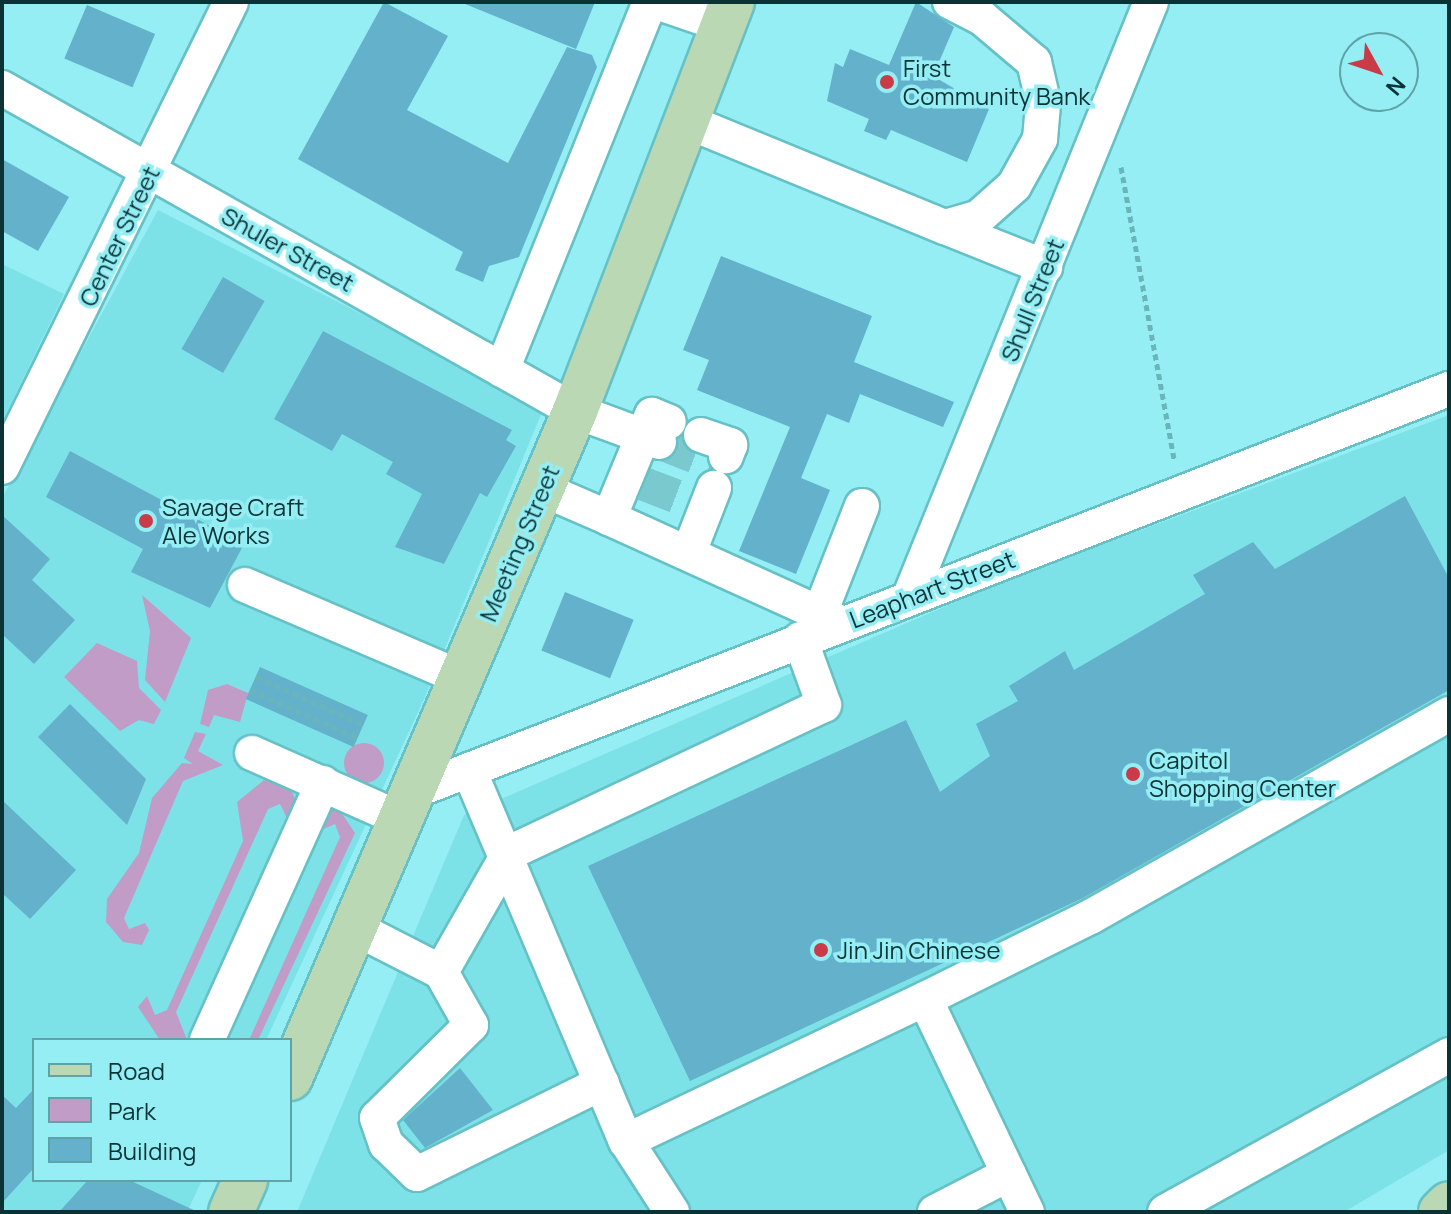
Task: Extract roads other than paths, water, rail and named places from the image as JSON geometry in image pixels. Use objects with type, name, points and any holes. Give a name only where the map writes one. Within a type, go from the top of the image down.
[{"type":"main road","name":"Meeting Street","points":[[292,1073],[575,411],[728,14]]},
{"type":"main road","points":[[231,1212],[244,1182]]},
{"type":"main road","points":[[1441,1212],[1449,1204]]},
{"type":"street","name":"Center Street","points":[[2,467],[151,172],[231,2]]},
{"type":"street","points":[[502,370],[650,2]]},
{"type":"street","points":[[656,2],[728,14]]},
{"type":"street","points":[[945,227],[979,217],[1014,186],[1040,139],[1043,101],[1034,62],[982,18],[950,2]]},
{"type":"street","name":"Shull Street","points":[[910,596],[1110,107],[1149,3]]},
{"type":"street","name":"Shuler Street","points":[[2,88],[575,411],[658,434],[635,481],[609,518]]},
{"type":"street","points":[[686,121],[1045,267]]},
{"type":"street","name":"Leaphart Street","points":[[409,805],[469,770],[820,625],[910,596],[1180,496],[1449,389]]},
{"type":"street","points":[[542,489],[689,552],[820,625]]},
{"type":"street","points":[[689,552],[699,498]]},
{"type":"street","points":[[441,972],[509,853],[824,705],[820,625],[862,506]]},
{"type":"street","points":[[245,585],[462,678]]},
{"type":"street","points":[[626,1141],[1092,916],[1449,714]]},
{"type":"street","points":[[252,753],[323,783],[409,805]]},
{"type":"street","points":[[469,770],[509,853],[626,1141],[672,1212]]},
{"type":"street","points":[[208,1038],[323,783]]},
{"type":"street","points":[[355,928],[441,972],[471,1025],[377,1118],[386,1144],[417,1174],[602,1083]]},
{"type":"street","points":[[925,999],[1027,1212]]},
{"type":"street","points":[[1165,1212],[1449,1055]]},
{"type":"street","points":[[935,1212],[1009,1174]]},
{"type":"tunnel","points":[[663,444],[722,467]]},
{"type":"tunnel","points":[[644,484],[678,497]]},
{"type":"place","name":"First Community Bank","points":[[887,82]]},
{"type":"place","name":"Savage Craft Ale Works","points":[[146,521]]},
{"type":"place","name":"Capitol Shopping Center","points":[[1133,774]]},
{"type":"place","name":"Jin Jin Chinese","points":[[821,950]]}]
